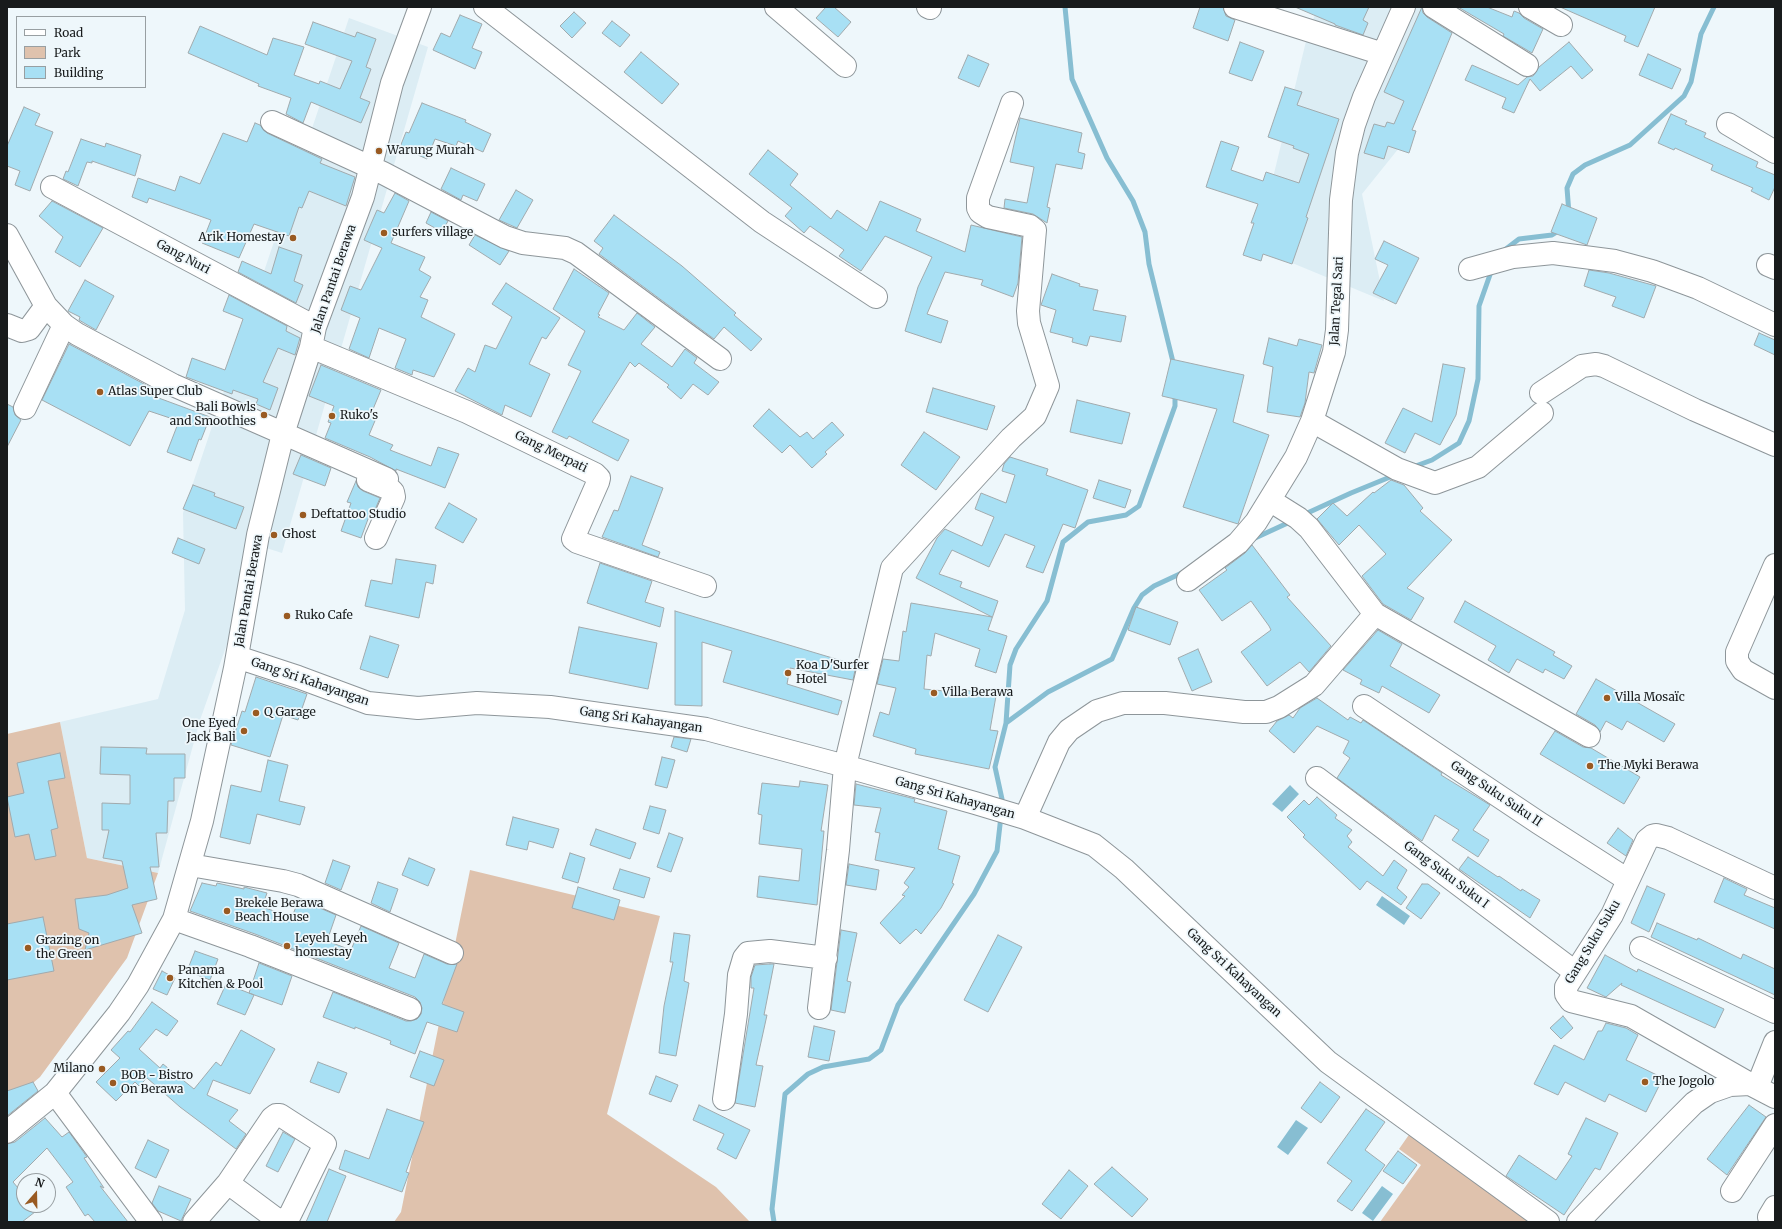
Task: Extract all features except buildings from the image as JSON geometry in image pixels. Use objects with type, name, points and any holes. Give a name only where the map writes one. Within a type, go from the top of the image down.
[{"type":"street","name":"Jalan Pantai Berawa","points":[[7,1132],[55,1093],[119,1013],[138,985],[174,919],[202,821],[237,657],[258,536],[282,438],[313,337],[363,197],[392,83],[420,7]]},
{"type":"street","points":[[485,7],[762,222],[876,297]]},
{"type":"street","points":[[776,7],[845,66]]},
{"type":"street","points":[[1235,7],[1383,54]]},
{"type":"street","name":"Jalan Tegal Sari","points":[[1188,580],[1238,544],[1256,522],[1271,501],[1296,458],[1312,422],[1334,352],[1337,330],[1340,216],[1347,153],[1354,125],[1404,7]]},
{"type":"street","points":[[1434,7],[1527,65]]},
{"type":"street","points":[[1530,7],[1561,25]]},
{"type":"street","points":[[819,1008],[826,958],[845,766],[892,568],[1011,438],[1035,416],[1048,386],[1029,323],[1028,311],[1035,230],[1030,226],[988,217],[980,212],[978,208],[978,198],[1012,103]]},
{"type":"street","points":[[272,122],[370,167],[505,238],[523,243],[565,248],[576,253],[720,359]]},
{"type":"street","points":[[1728,124],[1775,152]]},
{"type":"street","name":"Gang Nuri","points":[[52,188],[313,337]]},
{"type":"street","points":[[7,235],[46,306],[64,325],[99,347],[173,385],[390,489],[393,492],[394,497],[376,538]]},
{"type":"street","points":[[1487,264],[1513,257],[1553,253],[1616,261],[1652,271],[1698,288],[1775,325]]},
{"type":"street","points":[[7,325],[22,331],[29,329],[46,306]]},
{"type":"street","points":[[25,408],[64,325]]},
{"type":"street","name":"Gang Merpati","points":[[313,337],[595,474],[599,478],[598,482],[573,539],[576,542],[705,586]]},
{"type":"street","points":[[1312,422],[1397,470],[1435,483],[1478,467],[1542,403],[1582,366],[1596,364],[1604,366],[1695,410],[1775,444]]},
{"type":"street","points":[[282,438],[387,479]]},
{"type":"street","points":[[1271,501],[1298,518],[1310,528],[1375,614],[1589,736]]},
{"type":"street","points":[[1775,565],[1737,652],[1737,661],[1743,670],[1775,688]]},
{"type":"street","points":[[1025,818],[1059,742],[1069,730],[1097,711],[1123,703],[1165,703],[1244,712],[1266,712],[1279,707],[1314,685],[1375,614]]},
{"type":"street","name":"Gang Sri Kahayangan","points":[[237,657],[298,677],[368,703],[418,708],[477,703],[558,708],[706,730],[845,766],[1025,818],[1094,845],[1124,869],[1328,1062],[1548,1222]]},
{"type":"street","name":"Gang Suku Suku II","points":[[1364,706],[1539,823],[1628,880]]},
{"type":"street","name":"Gang Suku Suku I","points":[[1317,778],[1574,972]]},
{"type":"street","name":"Gang Suku Suku","points":[[1761,1089],[1632,1016],[1572,1001],[1566,994],[1569,982],[1574,972],[1612,915],[1648,840],[1652,836],[1656,835],[1668,838],[1775,888]]},
{"type":"street","points":[[190,865],[283,881],[298,885],[452,953]]},
{"type":"street","points":[[174,919],[250,946],[410,1009]]},
{"type":"street","points":[[1641,948],[1775,1012]]},
{"type":"street","points":[[724,1099],[736,1014],[739,975],[744,958],[748,953],[770,951],[826,958]]},
{"type":"street","points":[[1578,1222],[1694,1103],[1710,1092],[1730,1085],[1761,1089],[1775,1042]]},
{"type":"street","points":[[55,1093],[151,1222]]},
{"type":"street","points":[[194,1222],[228,1183],[272,1118],[276,1115],[325,1144],[288,1219],[284,1221],[275,1218],[228,1183]]},
{"type":"street","points":[[1732,1191],[1775,1126]]},
{"type":"shaded area","points":[[1318,7],[1457,7],[1403,143],[1362,194],[1384,301],[1256,248],[1308,33]]},
{"type":"shaded area","points":[[349,18],[428,47],[282,553],[257,545],[232,630],[200,720],[158,873],[87,858],[60,722],[158,699],[185,610],[183,513]]},
{"type":"green space","points":[[60,722],[87,858],[158,873],[127,958],[40,1077],[7,1105],[7,734]]},
{"type":"green space","points":[[470,870],[660,916],[607,1114],[716,1187],[750,1222],[394,1222],[401,1212]]},
{"type":"green space","points":[[1413,1129],[1539,1222],[1380,1222],[1421,1165],[1399,1149]]},
{"type":"water","points":[[1290,785],[1299,794],[1282,812],[1272,804]]},
{"type":"water","points":[[1382,896],[1410,916],[1404,925],[1376,905]]},
{"type":"water","points":[[1296,1120],[1308,1128],[1288,1155],[1277,1147]]},
{"type":"water","points":[[1382,1186],[1393,1194],[1373,1221],[1362,1213]]},
{"type":"waterway","points":[[1065,7],[1072,79],[1107,158],[1133,201],[1145,232],[1149,264],[1174,366]]},
{"type":"waterway","points":[[1569,214],[1567,188],[1573,174],[1585,165],[1630,145],[1684,96],[1691,82],[1701,34],[1714,7]]},
{"type":"waterway","points":[[1502,252],[1519,239],[1552,235],[1560,230]]},
{"type":"waterway","points":[[1413,467],[1432,460],[1459,443],[1469,421],[1478,379],[1479,306],[1492,269]]},
{"type":"waterway","points":[[1006,723],[1010,665],[1016,649],[1047,601],[1063,542],[1088,522],[1126,515],[1139,506],[1175,406],[1175,393]]},
{"type":"waterway","points":[[1303,515],[1395,475]]},
{"type":"waterway","points":[[1253,539],[1292,521]]},
{"type":"waterway","points":[[1001,806],[1002,799],[995,767],[1006,723],[1048,692],[1112,659],[1134,608],[1142,595],[1154,586],[1184,572]]},
{"type":"waterway","points":[[774,1222],[772,1209],[785,1094],[808,1074],[823,1067],[869,1059],[881,1050],[898,1005],[974,894],[997,851],[1001,816]]},
{"type":"place","name":"Warung Murah","points":[[379,151]]},
{"type":"place","name":"surfers village","points":[[384,233]]},
{"type":"place","name":"Arik Homestay","points":[[293,238]]},
{"type":"place","name":"Atlas Super Club","points":[[100,392]]},
{"type":"place","name":"Bali Bowls and Smoothies","points":[[264,415]]},
{"type":"place","name":"Ruko's","points":[[332,416]]},
{"type":"place","name":"Deftattoo Studio","points":[[303,515]]},
{"type":"place","name":"Ghost","points":[[274,535]]},
{"type":"place","name":"Ruko Cafe","points":[[287,616]]},
{"type":"place","name":"Koa D'Surfer Hotel","points":[[788,673]]},
{"type":"place","name":"Villa Berawa","points":[[934,693]]},
{"type":"place","name":"Villa Mosaïc","points":[[1607,698]]},
{"type":"place","name":"Q Garage","points":[[256,713]]},
{"type":"place","name":"One Eyed Jack Bali","points":[[244,731]]},
{"type":"place","name":"The Myki Berawa","points":[[1590,766]]},
{"type":"place","name":"Brekele Berawa Beach House","points":[[227,911]]},
{"type":"place","name":"Leyeh Leyeh homestay","points":[[287,946]]},
{"type":"place","name":"Grazing on the Green","points":[[28,948]]},
{"type":"place","name":"Panama Kitchen & Pool","points":[[170,978]]},
{"type":"place","name":"Milano","points":[[102,1069]]},
{"type":"place","name":"The Jogolo","points":[[1645,1082]]},
{"type":"place","name":"BOB - Bistro On Berawa","points":[[113,1083]]}]
